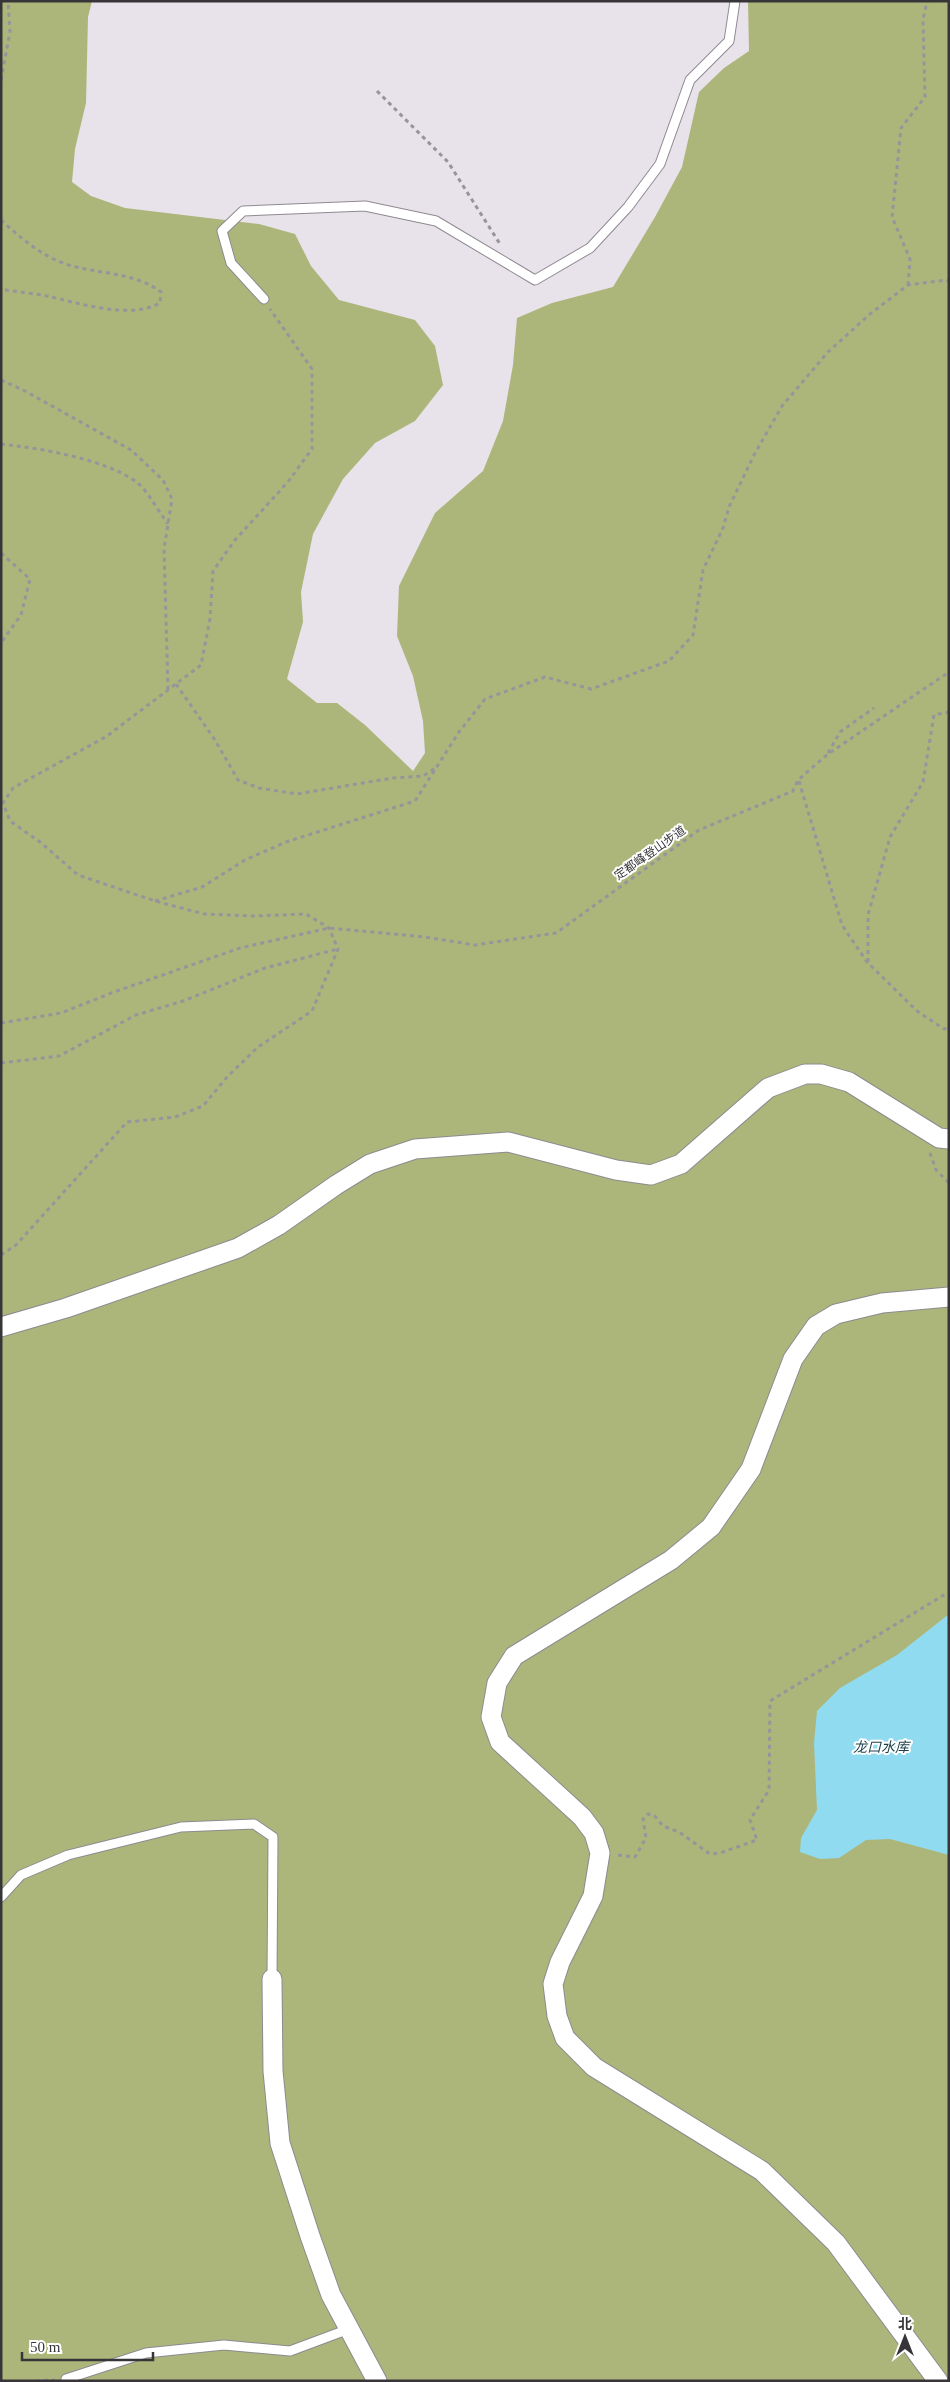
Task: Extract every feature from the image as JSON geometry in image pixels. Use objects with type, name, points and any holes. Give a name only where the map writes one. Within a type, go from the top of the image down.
[{"type":"street","points":[[1,1327],[66,1308],[238,1248],[279,1225],[370,1164],[415,1149],[508,1142],[616,1170],[651,1175],[681,1164],[768,1088],[805,1074],[820,1074],[849,1082],[939,1138],[949,1138]]},
{"type":"street","points":[[938,2381],[836,2242],[762,2171],[594,2067],[565,2038],[556,2016],[553,1984],[560,1962],[592,1896],[600,1853],[594,1832],[582,1817],[500,1742],[490,1717],[496,1683],[514,1656],[671,1560],[711,1527],[751,1469],[793,1359],[816,1326],[836,1314],[882,1303],[949,1297]]},
{"type":"street","points":[[272,1979],[273,2071],[280,2143],[331,2295],[377,2381]]},
{"type":"lane","points":[[264,299],[231,263],[222,231],[243,211],[365,206],[436,221],[535,280],[590,248],[628,207],[660,164],[690,80],[729,41],[735,1]]},
{"type":"lane","points":[[1,1897],[21,1875],[68,1855],[181,1827],[254,1824],[274,1837],[272,1979]]},
{"type":"lane","points":[[66,2379],[146,2353],[224,2345],[290,2351],[349,2329]]},
{"type":"path","points":[[1,80],[10,32],[8,1]]},
{"type":"path","points":[[908,285],[910,259],[892,217],[901,128],[925,97],[923,20],[927,1]]},
{"type":"path","points":[[377,91],[448,162],[502,248],[507,263]]},
{"type":"path","points":[[1,220],[31,247],[74,267],[149,283],[161,292],[160,303],[149,309],[109,309],[44,295],[1,289]]},
{"type":"path","points":[[155,901],[202,887],[245,860],[286,842],[415,801],[440,765],[459,732],[485,698],[545,677],[591,689],[669,661],[692,636],[703,570],[723,528],[728,507],[754,455],[782,406],[828,352],[870,314],[908,285],[949,281]]},
{"type":"path","points":[[1,1255],[16,1245],[127,1122],[176,1117],[203,1106],[227,1077],[258,1047],[312,1012],[338,949],[328,928],[306,914],[254,916],[204,914],[155,901],[78,875],[40,842],[10,821],[3,803],[13,788],[107,736],[201,665],[210,619],[213,571],[236,540],[287,483],[312,449],[312,369],[264,299]]},
{"type":"path","points":[[1,380],[25,390],[131,450],[163,480],[172,499],[164,550],[168,690]]},
{"type":"path","points":[[1,444],[31,447],[115,469],[141,486],[169,524]]},
{"type":"path","points":[[1,553],[30,579],[21,615],[5,641],[1,643]]},
{"type":"path","name":"定都峰登山步道","points":[[328,928],[425,937],[475,945],[556,933],[699,830],[793,791],[798,780],[828,754],[949,672]]},
{"type":"path","points":[[176,684],[215,740],[238,780],[259,788],[297,794],[393,778],[423,776],[440,765]]},
{"type":"path","points":[[828,754],[840,732],[874,708]]},
{"type":"path","points":[[868,962],[868,915],[890,837],[923,782],[934,715],[949,712]]},
{"type":"path","points":[[798,780],[842,926],[868,962],[917,1011],[944,1029],[949,1027]]},
{"type":"path","points":[[1,1023],[61,1013],[114,992],[240,948],[328,928]]},
{"type":"path","points":[[1,1063],[59,1056],[136,1015],[183,1001],[265,968],[338,949]]},
{"type":"path","points":[[600,1853],[635,1857],[646,1838],[643,1819],[648,1814],[654,1815],[663,1826],[679,1832],[710,1854],[720,1853],[757,1840],[750,1820],[769,1790],[770,1701],[947,1593]]},
{"type":"path","points":[[36,2381],[66,2379]]},
{"type":"green space","points":[[1,1],[92,1],[88,17],[86,103],[75,149],[72,182],[91,196],[125,208],[259,224],[295,234],[311,266],[339,300],[415,320],[435,346],[443,385],[415,421],[375,443],[343,479],[313,534],[301,592],[303,622],[287,679],[317,703],[337,703],[365,725],[413,771],[425,753],[423,721],[413,676],[397,636],[399,586],[435,513],[483,471],[503,421],[513,365],[517,318],[552,303],[613,287],[655,217],[682,167],[699,92],[724,68],[749,51],[748,1],[949,1],[949,2381],[1,2381]]},
{"type":"water","name":"龙口水库","points":[[949,1614],[949,1855],[890,1839],[866,1840],[839,1858],[820,1859],[800,1852],[801,1838],[817,1810],[814,1743],[817,1711],[840,1688],[897,1655]]}]
